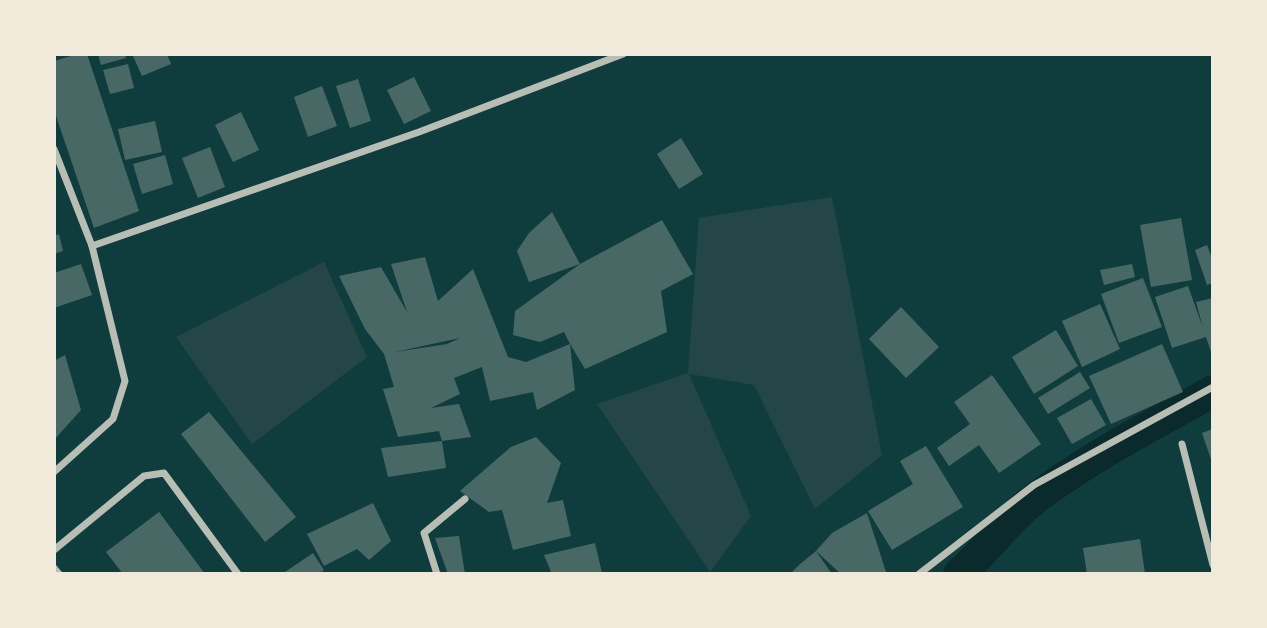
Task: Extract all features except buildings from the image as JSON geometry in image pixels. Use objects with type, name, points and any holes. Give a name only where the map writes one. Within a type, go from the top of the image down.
[{"type":"street","points":[[92,246],[419,132],[624,54]]},
{"type":"street","points":[[54,149],[92,246],[125,381],[113,419],[54,472]]},
{"type":"street","points":[[919,574],[1034,485],[1213,387]]},
{"type":"street","points":[[1182,444],[1213,565]]},
{"type":"street","points":[[54,550],[144,476],[164,473],[238,574]]},
{"type":"street","points":[[438,574],[424,533],[465,499]]},
{"type":"street","points":[[54,568],[59,574]]},
{"type":"shaded area","points":[[832,197],[882,455],[815,509],[754,385],[689,374],[751,516],[710,572],[597,404],[688,373],[699,218]]},
{"type":"shaded area","points":[[324,262],[367,357],[252,444],[176,337]]},
{"type":"waterway","points":[[959,574],[1022,509],[1053,485],[1120,443],[1213,391]]}]
